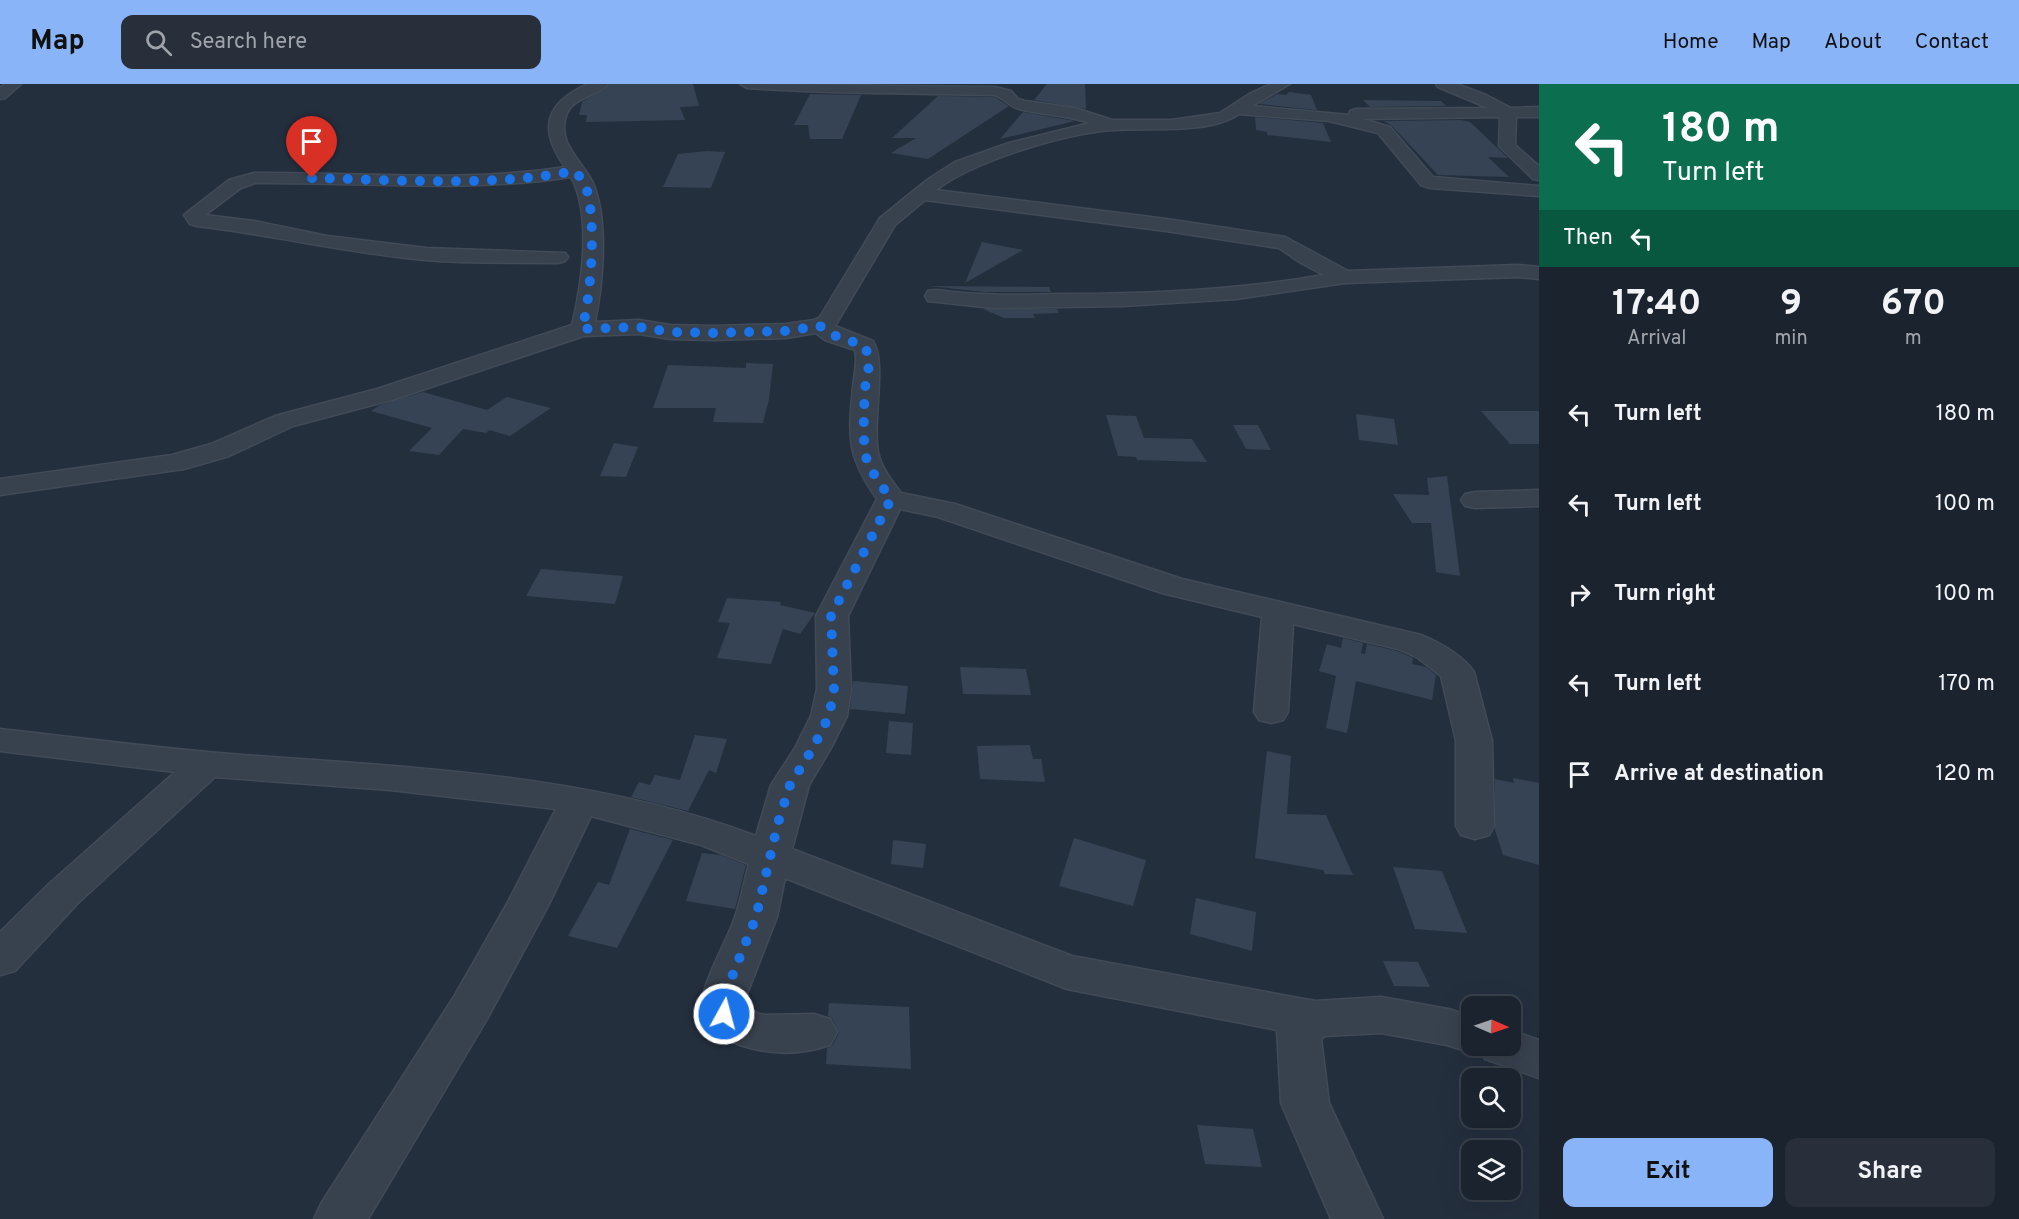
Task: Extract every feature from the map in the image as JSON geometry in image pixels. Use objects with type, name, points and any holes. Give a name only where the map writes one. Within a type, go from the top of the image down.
[{"type":"street","points":[[0,95],[15,84]]},
{"type":"street","points":[[582,329],[589,305],[590,209],[584,183],[560,148],[556,125],[567,102],[573,96],[602,84]]},
{"type":"street","points":[[747,84],[842,89],[878,87],[995,91],[1006,94],[1013,102],[1023,105],[1075,113],[1113,125]]},
{"type":"street","points":[[0,487],[174,463],[220,450],[284,421],[386,394],[528,345],[582,329],[639,327],[670,332],[714,333],[786,331],[820,326],[833,314],[887,222],[933,184],[972,162],[1075,131],[1113,125],[1172,125],[1218,118],[1256,96],[1283,84]]},
{"type":"street","points":[[1443,84],[1481,98],[1509,112]]},
{"type":"street","points":[[1235,109],[1327,117],[1539,112]]},
{"type":"street","points":[[1509,112],[1506,134],[1508,146],[1539,175]]},
{"type":"street","points":[[1327,117],[1384,130],[1427,181],[1436,184],[1539,191]]},
{"type":"street","points":[[558,257],[458,255],[382,249],[327,242],[254,227],[197,220],[193,214],[235,184],[254,178],[430,181],[520,178],[575,171]]},
{"type":"street","points":[[922,194],[1166,225],[1285,243],[1308,259],[1345,277]]},
{"type":"street","points":[[936,296],[990,301],[1117,300],[1178,297],[1311,284],[1345,277],[1518,271],[1539,273]]},
{"type":"street","points":[[820,326],[833,335],[865,346],[871,363],[865,388],[866,457],[891,499],[945,510],[1173,586],[1409,642],[1430,651],[1457,672],[1474,741],[1475,826]]},
{"type":"street","points":[[1475,500],[1539,498]]},
{"type":"street","points":[[814,1032],[764,1035],[741,1028],[724,1014],[723,999],[756,917],[790,785],[813,748],[829,716],[834,690],[831,616],[891,499]]},
{"type":"street","points":[[1271,712],[1278,611]]},
{"type":"street","points":[[0,740],[207,764],[436,783],[580,800],[712,834],[1067,972],[1316,1019],[1381,1015],[1461,1032]]},
{"type":"street","points":[[0,959],[64,893],[207,764]]},
{"type":"street","points":[[340,1219],[471,1007],[528,904],[580,800]]},
{"type":"street","points":[[1316,1019],[1298,1032],[1305,1103],[1357,1219]]},
{"type":"street","points":[[1521,1053],[1539,1059]]},
{"type":"building","points":[[610,84],[693,84],[699,106],[680,107],[685,120],[586,122],[587,115],[579,115],[582,102],[604,90]]},
{"type":"building","points":[[1047,84],[1085,84],[1086,109],[1034,100]]},
{"type":"building","points":[[1289,92],[1311,95],[1317,110],[1259,104],[1277,94],[1286,95]]},
{"type":"building","points":[[810,94],[861,95],[842,139],[810,139],[808,125],[794,125]]},
{"type":"building","points":[[938,96],[994,97],[1009,106],[928,159],[891,153],[916,138],[892,138]]},
{"type":"building","points":[[1363,100],[1441,101],[1446,106],[1370,107]]},
{"type":"building","points":[[1023,112],[1063,119],[1075,121],[1000,139]]},
{"type":"building","points":[[1255,117],[1323,123],[1331,142],[1267,135],[1267,132],[1256,130]]},
{"type":"building","points":[[1461,120],[1470,122],[1508,158],[1488,157],[1509,177],[1438,175],[1392,126],[1384,121]]},
{"type":"building","points":[[725,152],[711,188],[663,187],[678,154]]},
{"type":"building","points":[[982,242],[1023,250],[965,283]]},
{"type":"building","points":[[929,286],[1049,287],[1051,292],[984,292]]},
{"type":"building","points":[[983,309],[1057,309],[1059,313],[1033,314],[1035,318],[1004,318]]},
{"type":"building","points":[[746,363],[773,364],[769,399],[763,423],[713,422],[716,408],[653,408],[668,365],[746,368]]},
{"type":"building","points":[[423,392],[487,410],[507,397],[551,408],[510,436],[489,430],[486,433],[463,429],[439,455],[409,451],[432,428],[371,411],[380,405]]},
{"type":"building","points":[[1481,411],[1539,411],[1539,444],[1510,444]]},
{"type":"building","points":[[1356,414],[1394,419],[1398,445],[1359,440]]},
{"type":"building","points":[[1106,415],[1136,416],[1144,438],[1192,439],[1207,462],[1137,460],[1136,457],[1118,456]]},
{"type":"building","points":[[1233,425],[1258,425],[1271,450],[1246,449]]},
{"type":"building","points":[[614,443],[638,447],[626,477],[600,476]]},
{"type":"building","points":[[1447,476],[1460,576],[1436,572],[1431,523],[1412,523],[1393,494],[1429,495],[1427,478]]},
{"type":"building","points":[[541,569],[623,576],[615,604],[526,596]]},
{"type":"building","points":[[727,598],[781,602],[780,605],[815,613],[800,634],[783,629],[771,664],[717,658],[730,623],[718,622]]},
{"type":"building","points":[[1343,638],[1363,643],[1361,653],[1365,654],[1367,644],[1397,651],[1413,658],[1412,664],[1426,667],[1436,675],[1432,700],[1356,681],[1347,733],[1326,728],[1336,676],[1319,671],[1327,644],[1341,648]]},
{"type":"building","points":[[960,667],[1026,669],[1031,695],[963,694]]},
{"type":"building","points":[[853,681],[908,686],[905,714],[850,709]]},
{"type":"building","points":[[889,721],[913,723],[911,755],[886,753]]},
{"type":"building","points":[[695,735],[727,739],[716,773],[709,770],[688,811],[631,797],[639,782],[650,785],[655,775],[680,780]]},
{"type":"building","points":[[1030,745],[1033,759],[1041,759],[1045,782],[980,779],[977,746]]},
{"type":"building","points":[[1267,751],[1291,756],[1287,814],[1326,815],[1353,875],[1325,874],[1323,870],[1255,858]]},
{"type":"building","points":[[1513,778],[1539,783],[1539,865],[1503,855],[1495,830],[1495,779],[1514,783]]},
{"type":"building","points":[[630,829],[673,840],[617,948],[568,936],[598,882],[609,885]]},
{"type":"building","points":[[1074,838],[1146,860],[1133,906],[1059,886]]},
{"type":"building","points":[[893,840],[926,844],[923,868],[891,864]]},
{"type":"building","points":[[702,853],[721,855],[746,865],[735,909],[686,901]]},
{"type":"building","points":[[1393,867],[1442,871],[1467,933],[1415,929]]},
{"type":"building","points":[[1196,898],[1256,912],[1252,951],[1190,934]]},
{"type":"building","points":[[1383,961],[1418,962],[1430,987],[1394,986]]},
{"type":"building","points":[[829,1003],[909,1007],[911,1069],[826,1064],[827,1048],[832,1046],[839,1033],[832,1018],[828,1016]]},
{"type":"building","points":[[1197,1125],[1253,1129],[1262,1167],[1205,1164]]},
{"type":"route","points":[[312,178],[430,181],[520,178],[575,171],[584,183],[590,209],[589,305],[582,329],[639,327],[670,332],[714,333],[786,331],[820,326],[833,335],[865,346],[871,363],[865,388],[866,457],[891,499],[831,616],[834,690],[829,716],[813,748],[790,785],[778,823],[756,917],[723,999],[724,1014]]}]
